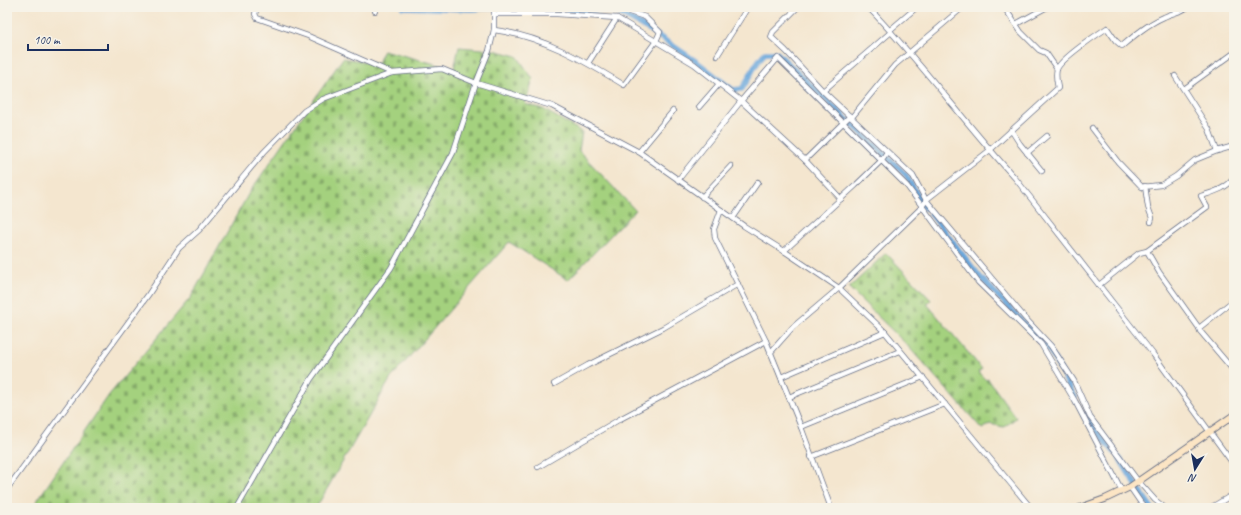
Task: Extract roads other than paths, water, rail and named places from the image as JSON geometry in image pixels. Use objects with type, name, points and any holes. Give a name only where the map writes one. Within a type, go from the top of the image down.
[{"type":"street","points":[[257,7],[255,14],[257,18],[308,36],[392,73]]},
{"type":"street","points":[[237,508],[311,378],[391,268],[453,153],[476,83],[489,51],[494,30],[494,7]]},
{"type":"street","points":[[494,30],[534,38],[588,63],[624,85],[656,41],[660,32],[645,17],[617,8],[576,7]]},
{"type":"street","points":[[717,56],[748,7]]},
{"type":"street","points":[[798,7],[773,32],[771,37],[786,50],[823,91],[913,176],[926,200],[1025,318],[1051,346],[1074,381],[1090,417],[1138,481],[1155,500],[1165,508]]},
{"type":"street","points":[[868,7],[1015,178],[1153,354],[1234,465]]},
{"type":"street","points":[[823,91],[918,7]]},
{"type":"street","points":[[805,160],[842,122],[851,116],[895,65],[963,7]]},
{"type":"street","points":[[1004,7],[1021,32],[1039,50],[1046,53],[1057,69]]},
{"type":"street","points":[[1016,24],[1047,7]]},
{"type":"street","points":[[770,353],[793,328],[838,288],[922,207],[926,200],[990,150],[1058,88],[1056,76],[1057,69],[1062,62],[1107,28],[1116,41],[1122,46],[1138,32],[1159,19],[1166,15],[1180,12],[1188,7]]},
{"type":"street","points":[[494,14],[557,14],[617,18],[694,64],[741,101],[805,160],[840,199]]},
{"type":"street","points":[[588,63],[617,18]]},
{"type":"street","points":[[678,180],[741,101],[786,50]]},
{"type":"street","points":[[1184,89],[1234,53]]},
{"type":"street","points":[[778,58],[908,186],[978,282],[1041,344],[1074,401],[1122,491]]},
{"type":"street","points":[[7,489],[125,327],[179,248],[199,230],[264,152],[304,111],[323,99],[392,73],[442,69],[476,83],[552,106],[639,152],[721,210],[838,288],[885,332],[1031,508]]},
{"type":"street","points":[[1175,76],[1210,129],[1217,151]]},
{"type":"street","points":[[699,107],[719,84]]},
{"type":"street","points":[[639,152],[673,111]]},
{"type":"street","points":[[1092,128],[1118,162],[1142,186],[1161,185],[1176,176],[1195,160],[1234,146]]},
{"type":"street","points":[[1011,130],[1042,171]]},
{"type":"street","points":[[1027,153],[1047,136]]},
{"type":"street","points":[[784,251],[856,186],[881,161],[887,152]]},
{"type":"street","points":[[702,197],[731,166]]},
{"type":"street","points":[[1099,285],[1139,253],[1148,251],[1207,207],[1201,196],[1219,190],[1234,178]]},
{"type":"street","points":[[734,218],[758,182]]},
{"type":"street","points":[[1145,186],[1148,207],[1152,218],[1151,222]]},
{"type":"street","points":[[721,210],[714,229],[715,238],[766,341],[801,427],[831,508]]},
{"type":"street","points":[[1148,251],[1159,272],[1200,331],[1234,371]]},
{"type":"street","points":[[554,384],[588,365],[662,328],[706,304],[738,284]]},
{"type":"street","points":[[1199,328],[1234,300]]},
{"type":"street","points":[[781,377],[885,332]]},
{"type":"street","points":[[538,467],[620,418],[766,341]]},
{"type":"street","points":[[789,397],[900,350]]},
{"type":"street","points":[[801,427],[923,377]]},
{"type":"street","points":[[812,457],[945,404]]},
{"type":"street","points":[[1080,508],[1130,487],[1234,415]]},
{"type":"street","points":[[1130,487],[1146,508]]},
{"type":"street","points":[[1210,508],[1234,494]]},
{"type":"waterway","points":[[403,7],[604,10],[619,13],[648,29],[697,62],[733,90],[742,89],[755,66],[765,53],[777,53],[906,175],[925,208]]},
{"type":"waterway","points":[[931,214],[980,277],[1048,348],[1075,397]]},
{"type":"waterway","points":[[1084,415],[1114,452]]},
{"type":"waterway","points":[[1119,458],[1152,508]]}]
